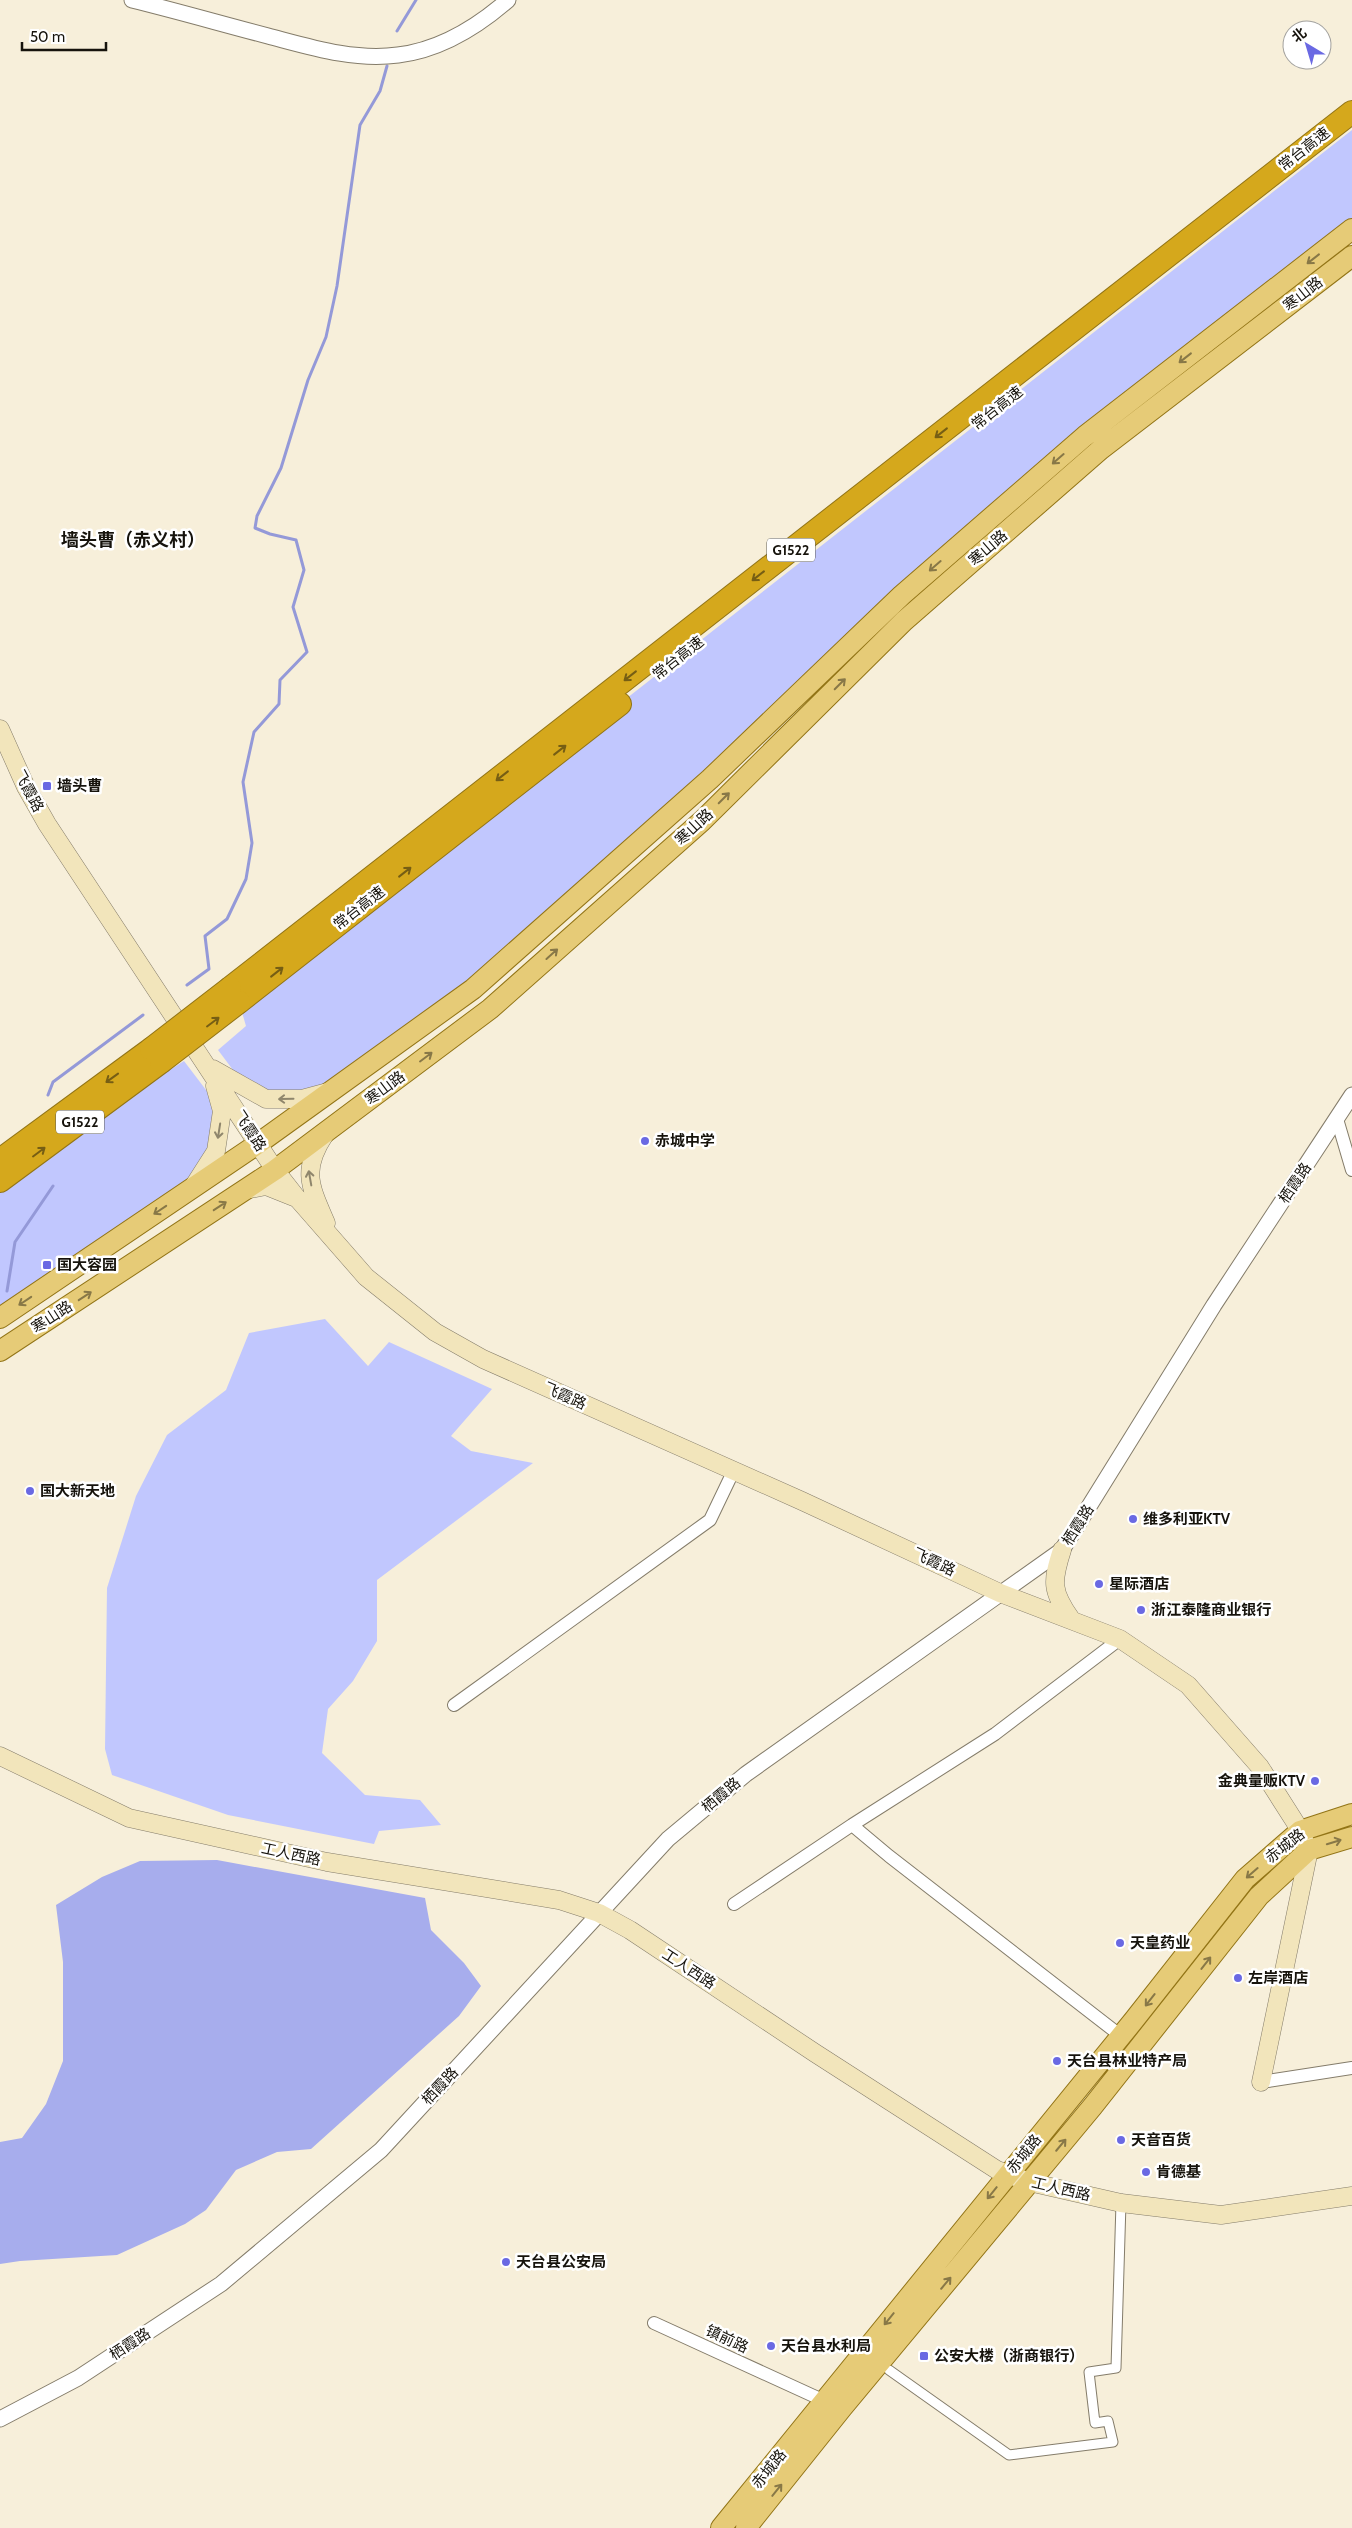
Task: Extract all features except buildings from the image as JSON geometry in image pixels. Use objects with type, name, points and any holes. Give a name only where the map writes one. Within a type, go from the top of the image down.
[{"type":"highway","name":"常台高速","points":[[234,995],[1352,112]]},
{"type":"highway","name":"常台高速","points":[[0,1181],[156,1055],[1352,130]]},
{"type":"highway","name":"常台高速","points":[[0,1160],[156,1055]]},
{"type":"main road","name":"寒山路","points":[[0,1318],[259,1143],[481,983],[710,779],[902,594],[1085,436],[1352,229]]},
{"type":"main road","name":"寒山路","points":[[0,1352],[275,1170],[490,1009],[702,821],[904,621],[1101,449],[1352,256]]},
{"type":"main road","name":"飞霞路","points":[[0,729],[26,787],[47,824],[209,1067],[275,1170],[366,1277],[435,1332],[483,1359],[1000,1593],[1120,1639],[1188,1685],[1260,1767],[1300,1831],[1309,1850]]},
{"type":"main road","points":[[209,1067],[266,1099],[302,1098],[334,1090]]},
{"type":"main road","points":[[191,1189],[216,1151],[222,1110],[209,1067]]},
{"type":"main road","points":[[327,1132],[315,1148],[309,1169],[315,1197],[333,1240]]},
{"type":"main road","points":[[244,1190],[266,1186],[297,1198]]},
{"type":"main road","points":[[1062,1550],[1054,1574],[1058,1600],[1070,1619]]},
{"type":"main road","name":"工人西路","points":[[0,1756],[129,1818],[327,1862],[559,1900],[599,1913],[630,1930],[815,2053],[1007,2174],[1029,2182],[1121,2203],[1221,2215],[1352,2196]]},
{"type":"main road","name":"赤城路","points":[[721,2528],[1121,2036],[1245,1879],[1300,1831],[1352,1814]]},
{"type":"main road","name":"赤城路","points":[[746,2528],[842,2408],[1093,2106],[1259,1896],[1309,1850],[1352,1837]]},
{"type":"main road","points":[[1261,2082],[1309,1850]]},
{"type":"main road","points":[[1166,1979],[1183,1993]]},
{"type":"street","points":[[132,0],[315,49],[363,57],[398,55],[433,47],[476,25],[508,0]]},
{"type":"street","name":"栖霞路","points":[[0,2420],[78,2378],[221,2284],[381,2150],[668,1839],[746,1774],[1062,1550],[1214,1305],[1352,1095]]},
{"type":"street","points":[[1338,1119],[1352,1170]]},
{"type":"street","points":[[454,1705],[710,1520],[733,1472]]},
{"type":"street","points":[[734,1904],[852,1825],[995,1734],[1120,1639]]},
{"type":"street","points":[[852,1825],[889,1856],[1121,2036]]},
{"type":"street","points":[[1261,2082],[1352,2068]]},
{"type":"street","points":[[889,2370],[1009,2455],[1112,2442],[1108,2421],[1096,2422],[1089,2372],[1116,2368],[1121,2203]]},
{"type":"street","name":"镇前路","points":[[654,2323],[842,2408]]},
{"type":"shaded area","points":[[1352,130],[1352,229],[1085,436],[473,989],[302,1099],[236,1084],[233,1070],[218,1050],[246,1026],[239,1002]]},
{"type":"shaded area","points":[[184,1061],[222,1111],[216,1151],[191,1189],[0,1318],[0,1181],[161,1062],[168,1071]]},
{"type":"shaded area","points":[[325,1319],[368,1366],[389,1342],[492,1389],[451,1436],[471,1451],[533,1463],[377,1580],[377,1641],[353,1681],[328,1709],[322,1753],[365,1795],[420,1800],[441,1825],[379,1831],[374,1844],[228,1815],[112,1775],[105,1749],[107,1588],[136,1496],[167,1435],[226,1390],[249,1333]]},
{"type":"shaded area","points":[[217,1860],[425,1898],[431,1930],[464,1963],[481,1986],[459,2016],[311,2149],[277,2152],[236,2170],[206,2210],[185,2224],[117,2255],[0,2264],[0,2142],[22,2138],[46,2104],[63,2061],[63,1962],[56,1905],[102,1877],[140,1861]]},
{"type":"waterway","points":[[397,31],[416,0]]},
{"type":"waterway","points":[[187,985],[209,969],[205,936],[227,919],[246,879],[252,843],[243,782],[254,732],[279,704],[280,680],[307,652],[293,607],[304,570],[296,540],[270,534],[255,528],[257,516],[281,468],[308,380],[326,337],[337,286],[360,125],[380,91],[387,66]]},
{"type":"waterway","points":[[48,1095],[53,1082],[143,1015]]},
{"type":"waterway","points":[[7,1291],[15,1242],[53,1186]]},
{"type":"place","name":"墙头曹","points":[[47,786]]},
{"type":"place","name":"赤城中学","points":[[645,1141]]},
{"type":"place","name":"国大容园","points":[[47,1265]]},
{"type":"place","name":"国大新天地","points":[[30,1491]]},
{"type":"place","name":"维多利亚KTV","points":[[1133,1519]]},
{"type":"place","name":"星际酒店","points":[[1099,1584]]},
{"type":"place","name":"浙江泰隆商业银行","points":[[1141,1610]]},
{"type":"place","name":"金典量贩KTV","points":[[1315,1781]]},
{"type":"place","name":"天皇药业","points":[[1120,1943]]},
{"type":"place","name":"左岸酒店","points":[[1238,1978]]},
{"type":"place","name":"天台县林业特产局","points":[[1057,2061]]},
{"type":"place","name":"天音百货","points":[[1121,2140]]},
{"type":"place","name":"肯德基","points":[[1146,2172]]},
{"type":"place","name":"天台县公安局","points":[[506,2262]]},
{"type":"place","name":"天台县水利局","points":[[771,2346]]},
{"type":"place","name":"公安大楼（浙商银行）","points":[[924,2356]]},
{"type":"district","name":"墙头曹（赤义村）","points":[[133,540]]}]
